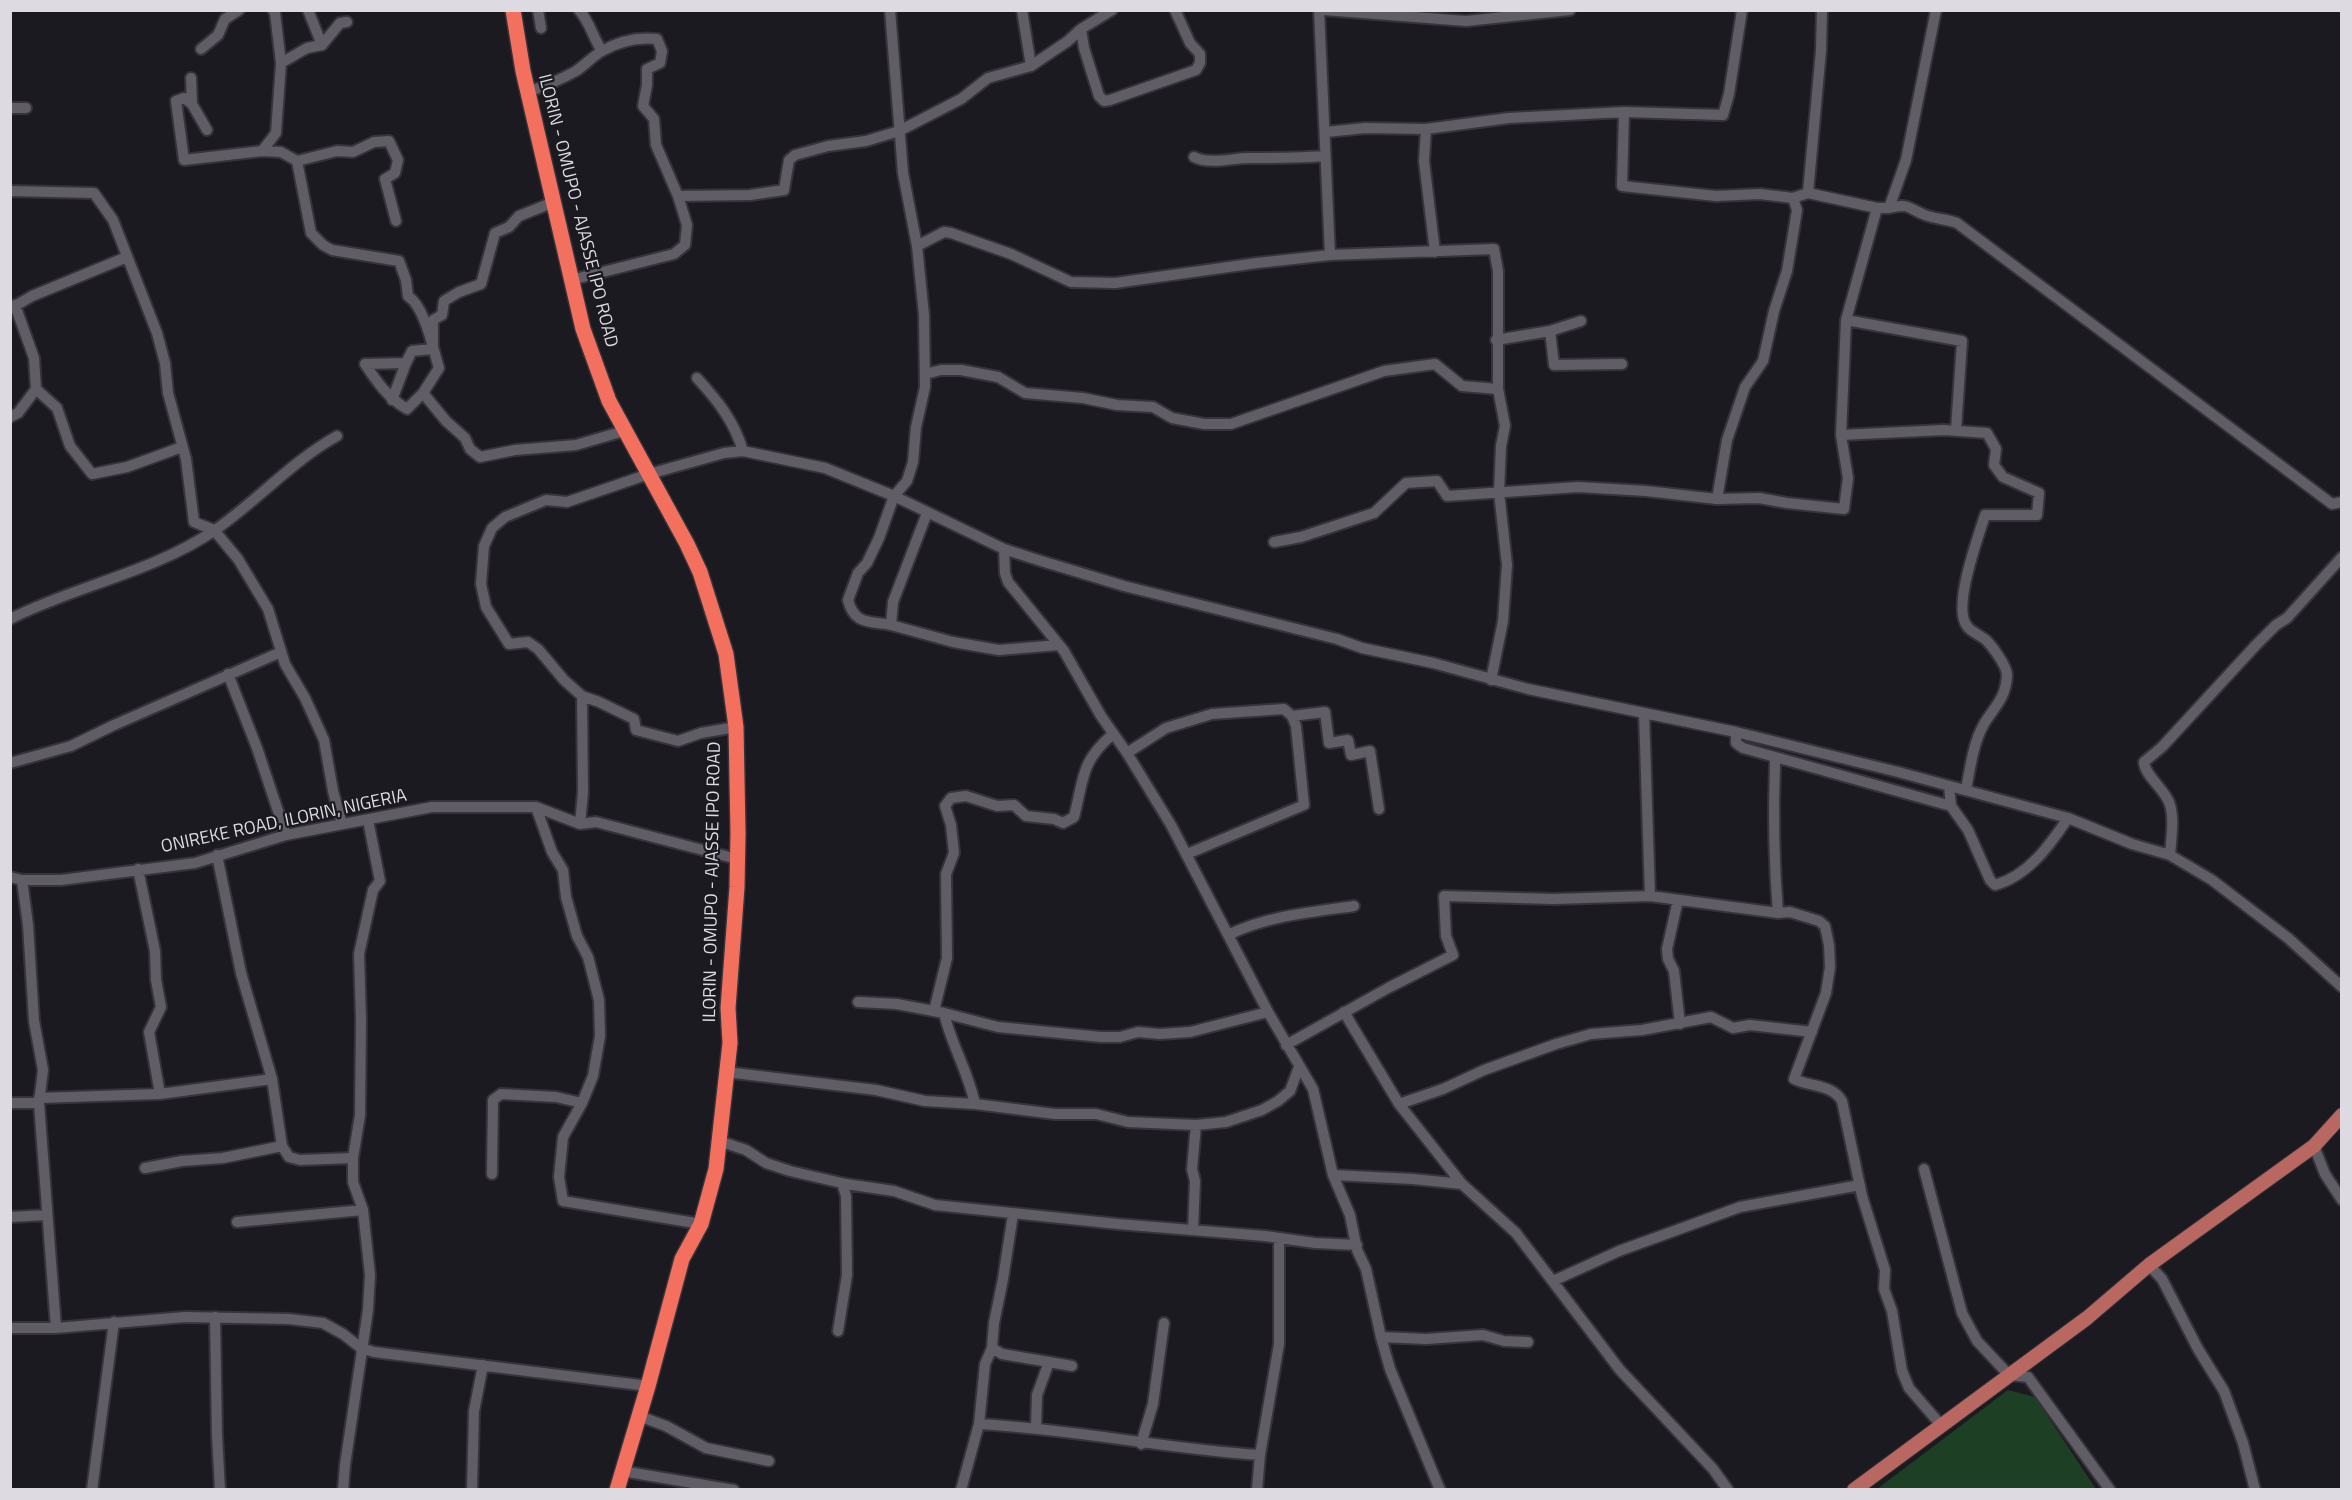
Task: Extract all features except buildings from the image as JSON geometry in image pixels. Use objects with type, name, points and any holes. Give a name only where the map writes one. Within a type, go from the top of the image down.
[{"type":"highway","name":"ILORIN - OMUPO - AJASSE IPO ROAD","points":[[513,10],[528,92],[578,311],[609,401],[687,544],[711,600],[726,654],[736,727],[737,859],[728,1008],[730,1042],[716,1169],[701,1224],[682,1259],[617,1490]]},
{"type":"main road","points":[[1854,1490],[1940,1424],[2087,1318],[2149,1265],[2314,1146],[2342,1115]]},
{"type":"street","points":[[201,49],[218,35],[225,19],[239,10]]},
{"type":"street","points":[[262,151],[276,133],[281,63],[273,10]]},
{"type":"street","points":[[308,10],[322,45]]},
{"type":"street","points":[[537,10],[541,28]]},
{"type":"street","points":[[579,10],[588,20],[592,36],[602,51]]},
{"type":"street","points":[[890,10],[903,173],[917,246],[924,315],[925,387],[916,427],[913,462],[907,481],[894,496],[879,538],[867,563],[858,573],[848,600],[850,610],[861,620],[891,625],[953,642],[999,650],[1059,645]]},
{"type":"street","points":[[1022,10],[1031,66]]},
{"type":"street","points":[[678,196],[750,195],[784,190],[789,160],[795,154],[828,146],[866,141],[899,131],[961,99],[988,78],[1031,66],[1068,41],[1081,29],[1112,10]]},
{"type":"street","points":[[1081,29],[1084,48],[1099,96],[1104,101],[1110,100],[1196,70],[1200,63],[1200,54],[1190,43],[1175,10]]},
{"type":"street","points":[[1330,255],[1326,132],[1322,106],[1321,10],[1466,21],[1570,10]]},
{"type":"street","points":[[1326,132],[1365,128],[1426,129],[1509,118],[1624,112],[1723,115],[1729,94],[1742,10]]},
{"type":"street","points":[[1808,193],[1821,51],[1822,10]]},
{"type":"street","points":[[1274,542],[1301,537],[1374,513],[1406,483],[1437,481],[1447,496],[1578,487],[1646,491],[1717,499],[1759,498],[1786,504],[1844,509],[1848,478],[1841,435],[1846,320],[1883,208],[1906,160],[1936,10]]},
{"type":"street","points":[[281,63],[306,48],[322,45],[340,23],[347,22]]},
{"type":"street","points":[[528,92],[554,83],[602,51],[620,43],[645,38],[657,39],[662,51],[660,63],[647,69],[643,106],[654,119],[656,145],[678,196],[687,225],[685,245],[674,254],[572,280]]},
{"type":"street","points":[[191,78],[192,104]]},
{"type":"street","points":[[207,130],[192,104],[184,98],[176,101],[184,160],[262,151],[281,152],[297,161],[337,151],[353,152],[374,142],[389,141],[398,160],[395,173],[385,179],[396,221]]},
{"type":"street","points":[[10,108],[26,108]]},
{"type":"street","points":[[1624,112],[1622,186],[1716,196],[1760,194],[1793,198],[1808,193],[1883,208],[1906,205],[1925,215],[1957,223],[2332,504],[2342,502]]},
{"type":"street","points":[[1426,129],[1424,161],[1435,252]]},
{"type":"street","points":[[1194,157],[1207,161],[1325,156]]},
{"type":"street","points":[[297,161],[311,232],[315,238],[332,249],[399,261],[406,280],[408,296],[416,301],[439,368],[423,393],[407,409],[393,400],[378,384],[365,364],[406,363]]},
{"type":"street","points":[[10,191],[94,193],[113,219],[157,333],[165,363],[168,393],[183,447],[194,522],[214,530],[238,559],[268,609],[285,664],[305,698],[324,740],[333,791],[342,824]]},
{"type":"street","points":[[1717,499],[1727,440],[1745,387],[1763,361],[1774,311],[1787,271],[1797,210],[1793,198]]},
{"type":"street","points":[[433,349],[434,320],[442,315],[444,301],[459,292],[481,284],[495,233],[509,227],[519,216],[554,202]]},
{"type":"street","points":[[917,246],[944,232],[951,233],[1011,254],[1071,282],[1115,283],[1257,262],[1330,255],[1494,249],[1498,271],[1496,340],[1498,389],[1505,426],[1501,446],[1499,492],[1507,565],[1503,621],[1491,680]]},
{"type":"street","points":[[10,417],[18,412],[36,388],[34,358],[13,307],[127,257]]},
{"type":"street","points":[[1846,320],[1962,341],[1956,430]]},
{"type":"street","points":[[1496,340],[1550,331],[1581,321]]},
{"type":"street","points":[[1550,331],[1554,365],[1622,364]]},
{"type":"street","points":[[393,400],[412,351],[433,349]]},
{"type":"street","points":[[925,374],[941,370],[961,370],[998,378],[1025,393],[1083,398],[1118,405],[1153,406],[1172,418],[1204,424],[1231,424],[1384,371],[1435,364],[1462,386],[1498,389]]},
{"type":"street","points":[[697,378],[728,416],[737,432],[743,451]]},
{"type":"street","points":[[36,388],[57,408],[70,446],[93,474],[127,467],[183,447]]},
{"type":"street","points":[[423,393],[446,421],[465,438],[470,449],[480,457],[515,450],[576,445],[624,431]]},
{"type":"street","points":[[1841,435],[1864,432],[1956,430],[1987,433],[1996,449],[1994,465],[2003,477],[2039,493],[2037,515],[1985,515],[1966,577],[1962,614],[1967,626],[1987,641],[2007,671],[2005,690],[1998,707],[1984,724],[1975,747],[1966,790]]},
{"type":"street","points":[[10,619],[42,604],[155,564],[214,530],[314,449],[337,436]]},
{"type":"street","points":[[736,727],[701,733],[678,741],[636,730],[634,719],[582,696],[564,680],[538,649],[528,642],[509,644],[486,607],[481,584],[484,546],[492,528],[505,517],[546,500],[567,501],[649,474],[724,453],[743,451],[825,468],[894,496],[1004,549],[1124,586],[1491,680],[1736,732],[2068,818],[2170,855],[2212,880],[2288,938],[2342,987]]},
{"type":"street","points":[[891,625],[893,602],[927,513]]},
{"type":"street","points":[[1004,549],[1005,573],[1008,582],[1059,645],[1113,734],[1128,753],[1186,854],[1268,1012],[1312,1089],[1333,1175],[1350,1215],[1357,1245],[1366,1269],[1390,1369],[1440,1490]]},
{"type":"street","points":[[2170,855],[2170,804],[2157,782],[2144,767],[2144,762],[2162,747],[2256,645],[2287,618],[2342,557]]},
{"type":"street","points":[[10,763],[70,746],[281,652]]},
{"type":"street","points":[[228,674],[286,835]]},
{"type":"street","points":[[580,824],[584,792],[582,696]]},
{"type":"street","points":[[1128,753],[1166,728],[1212,714],[1284,709],[1292,716],[1296,726],[1304,805],[1186,854]]},
{"type":"street","points":[[1292,716],[1325,712],[1329,743],[1348,740],[1351,755],[1370,751],[1379,809]]},
{"type":"street","points":[[1644,712],[1650,896]]},
{"type":"street","points":[[1736,732],[1736,743],[1743,748],[1951,806]]},
{"type":"street","points":[[975,1104],[969,1079],[939,1012],[947,958],[946,874],[954,853],[951,825],[945,806],[951,798],[966,796],[997,806],[1014,805],[1026,816],[1054,819],[1063,824],[1074,817],[1079,788],[1089,759],[1096,748],[1113,734]]},
{"type":"street","points":[[1774,758],[1776,764],[1773,834],[1778,913]]},
{"type":"street","points":[[1949,786],[1951,806],[1968,830],[1990,880],[1995,885],[2016,874],[2034,860],[2049,845],[2068,818]]},
{"type":"street","name":"ONIREKE ROAD, ILORIN, NIGERIA","points":[[10,877],[22,880],[61,880],[195,863],[286,835],[432,807],[484,805],[536,807],[580,824],[596,822],[737,859]]},
{"type":"street","points":[[536,807],[552,852],[563,870],[566,897],[577,936],[588,957],[599,1000],[599,1052],[593,1076],[582,1103],[563,1137],[559,1177],[563,1201],[701,1224]]},
{"type":"street","points":[[344,1490],[345,1465],[368,1310],[370,1275],[363,1210],[353,1182],[353,1158],[360,1115],[359,954],[373,890],[380,881],[368,820]]},
{"type":"street","points":[[217,855],[241,973],[272,1079],[282,1146],[290,1157],[300,1160],[353,1158]]},
{"type":"street","points":[[138,869],[155,951],[156,980],[161,1007],[149,1032],[160,1094]]},
{"type":"street","points":[[22,880],[28,925],[34,1021],[43,1070],[39,1101],[56,1328]]},
{"type":"street","points":[[1286,1045],[1454,955],[1446,936],[1444,896],[1554,899],[1650,896],[1778,913],[1790,912],[1814,919],[1825,926],[1830,967],[1826,993],[1794,1079],[1802,1083],[1816,1084],[1838,1094],[1845,1113],[1860,1185],[1885,1270],[1884,1289],[1894,1319],[1902,1371],[1909,1388],[1940,1424]]},
{"type":"street","points":[[1678,900],[1667,949],[1668,959],[1674,971],[1680,1024]]},
{"type":"street","points":[[1227,935],[1247,926],[1288,915],[1354,906]]},
{"type":"street","points":[[858,1002],[897,1004],[939,1012],[998,1028],[1120,1037],[1138,1032],[1160,1034],[1190,1032],[1268,1012]]},
{"type":"street","points":[[1344,1012],[1399,1104],[1462,1184],[1516,1233],[1620,1370],[1713,1469],[1728,1490]]},
{"type":"street","points":[[1399,1104],[1578,1037],[1680,1024],[1711,1017],[1733,1028],[1750,1025],[1812,1032]]},
{"type":"street","points":[[726,1072],[876,1090],[925,1101],[975,1104],[1055,1114],[1096,1114],[1128,1122],[1196,1125],[1226,1122],[1262,1110],[1290,1091],[1299,1068]]},
{"type":"street","points":[[10,1103],[160,1094],[272,1079]]},
{"type":"street","points":[[492,1174],[493,1100],[498,1096],[501,1094],[556,1097],[582,1103]]},
{"type":"street","points":[[1193,1230],[1195,1181],[1192,1169],[1196,1125]]},
{"type":"street","points":[[719,1141],[746,1150],[766,1163],[842,1183],[894,1191],[935,1205],[1279,1238],[1315,1244],[1357,1245]]},
{"type":"street","points":[[145,1168],[182,1161],[223,1158],[282,1146]]},
{"type":"street","points":[[2314,1146],[2325,1174],[2342,1200]]},
{"type":"street","points":[[1924,1169],[1965,1320],[1983,1349],[2009,1375],[2028,1377],[2110,1490]]},
{"type":"street","points":[[1333,1175],[1462,1184]]},
{"type":"street","points":[[838,1331],[847,1275],[846,1196],[842,1183]]},
{"type":"street","points":[[1553,1281],[1619,1251],[1740,1207],[1860,1185]]},
{"type":"street","points":[[237,1222],[363,1210]]},
{"type":"street","points":[[961,1490],[979,1424],[985,1364],[992,1347],[1013,1214]]},
{"type":"street","points":[[10,1216],[47,1215]]},
{"type":"street","points":[[1257,1490],[1260,1455],[1279,1344],[1279,1238]]},
{"type":"street","points":[[2149,1265],[2162,1279],[2198,1349],[2224,1391],[2243,1443],[2255,1490]]},
{"type":"street","points":[[10,1328],[56,1328],[185,1317],[289,1319],[323,1323],[343,1334],[361,1348],[374,1352],[648,1386]]},
{"type":"street","points":[[215,1317],[220,1490]]},
{"type":"street","points":[[92,1490],[114,1322]]},
{"type":"street","points":[[1141,1444],[1153,1404],[1164,1323]]},
{"type":"street","points":[[1381,1337],[1426,1339],[1483,1335],[1504,1341],[1528,1342]]},
{"type":"street","points":[[992,1347],[1002,1354],[1072,1366]]},
{"type":"street","points":[[1035,1427],[1037,1395],[1049,1362]]},
{"type":"street","points":[[472,1490],[474,1411],[483,1365]]},
{"type":"street","points":[[639,1416],[666,1426],[706,1448],[769,1461]]},
{"type":"street","points":[[979,1424],[1035,1427],[1141,1444],[1260,1455]]},
{"type":"street","points":[[622,1471],[734,1490]]},
{"type":"green space","points":[[2008,1390],[2035,1397],[2096,1489],[1877,1489]]}]
